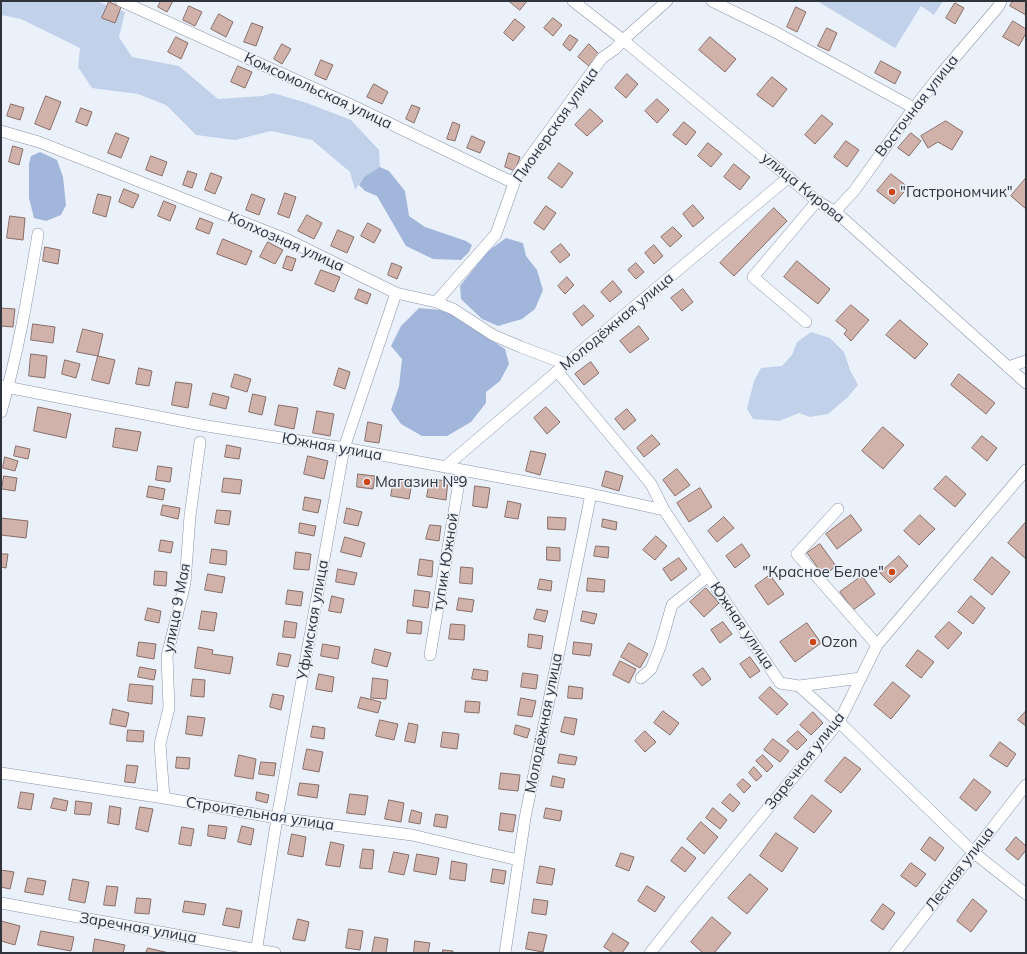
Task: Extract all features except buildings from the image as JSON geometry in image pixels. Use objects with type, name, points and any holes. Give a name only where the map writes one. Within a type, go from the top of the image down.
[{"type":"street","name":"Комсомольская улица","points":[[120,1],[349,104],[514,184]]},
{"type":"street","name":"улица Кирова","points":[[573,1],[623,40],[817,201],[837,213],[1026,383]]},
{"type":"street","name":"Пионерская улица","points":[[436,302],[496,234],[517,175],[602,58],[667,1]]},
{"type":"street","points":[[712,1],[774,32],[914,108]]},
{"type":"street","name":"Восточная улица","points":[[837,213],[839,207],[854,191],[914,108],[998,7],[1001,1]]},
{"type":"street","name":"Колхозная улица","points":[[1,131],[39,142],[286,239],[396,293],[436,302],[453,309],[493,335],[521,347],[562,368]]},
{"type":"street","name":"Молодёжная улица","points":[[445,467],[789,177]]},
{"type":"street","points":[[806,322],[753,277],[817,201]]},
{"type":"street","points":[[1,412],[5,386],[22,328],[38,234]]},
{"type":"street","name":"Уфимская улица","points":[[256,952],[277,818],[344,448],[396,293]]},
{"type":"street","points":[[1008,367],[1026,361]]},
{"type":"street","name":"Южная улица","points":[[562,368],[651,484],[664,510],[780,683],[799,686]]},
{"type":"street","name":"Южная улица","points":[[5,386],[201,425],[344,448],[591,494],[664,510]]},
{"type":"street","name":"улица 9 Мая","points":[[164,798],[160,744],[169,708],[167,656],[185,583],[190,516],[200,442]]},
{"type":"street","name":"тупик Южной","points":[[430,655],[461,470]]},
{"type":"street","name":"Заречная улица","points":[[650,953],[839,722],[877,645],[1026,470]]},
{"type":"street","name":"Молодёжная улица","points":[[505,953],[525,818],[591,494]]},
{"type":"street","points":[[838,509],[797,554],[877,645]]},
{"type":"street","points":[[641,678],[651,669],[660,647],[672,605],[708,576]]},
{"type":"street","points":[[799,686],[861,678]]},
{"type":"street","points":[[799,686],[839,722],[973,852],[1026,894]]},
{"type":"street","name":"Строительная улица","points":[[1,773],[164,798],[277,818],[412,835],[518,860]]},
{"type":"street","name":"Лесная улица","points":[[895,953],[1026,785]]},
{"type":"street","name":"Заречная улица","points":[[1,903],[256,952],[275,953]]},
{"type":"shaded area","points":[[1,1],[96,1],[125,12],[119,37],[132,57],[179,66],[218,99],[262,96],[273,93],[307,103],[351,120],[379,150],[380,167],[364,177],[355,190],[350,172],[312,140],[271,131],[235,140],[196,135],[166,105],[138,94],[92,88],[78,67],[80,48],[21,19],[1,15]]},
{"type":"shaded area","points":[[817,1],[943,1],[934,15],[921,6],[895,48]]},
{"type":"shaded area","points":[[40,152],[57,160],[63,177],[66,205],[61,215],[46,221],[34,218],[29,198],[29,164],[31,156]]},
{"type":"shaded area","points":[[380,167],[389,171],[405,191],[409,216],[425,227],[466,241],[472,245],[469,252],[461,260],[433,259],[406,246],[377,196],[365,191],[359,185],[364,177]]},
{"type":"shaded area","points":[[506,238],[523,243],[526,256],[537,270],[543,290],[535,309],[522,319],[498,326],[482,319],[461,299],[460,286],[488,251]]},
{"type":"shaded area","points":[[419,308],[440,310],[455,316],[505,349],[509,364],[500,381],[486,392],[486,403],[471,422],[447,436],[422,436],[401,424],[391,410],[399,386],[402,359],[391,346],[401,326]]},
{"type":"shaded area","points":[[811,332],[830,338],[844,352],[850,370],[858,385],[847,398],[828,414],[810,417],[799,413],[779,421],[753,419],[747,409],[754,381],[761,368],[782,366],[792,355],[797,342]]},
{"type":"place","name":"\"Гастрономчик\"","points":[[892,192]]},
{"type":"place","name":"Магазин №9","points":[[367,482]]},
{"type":"place","name":"\"Красное Белое\"","points":[[892,572]]},
{"type":"place","name":"Ozon","points":[[813,642]]}]
